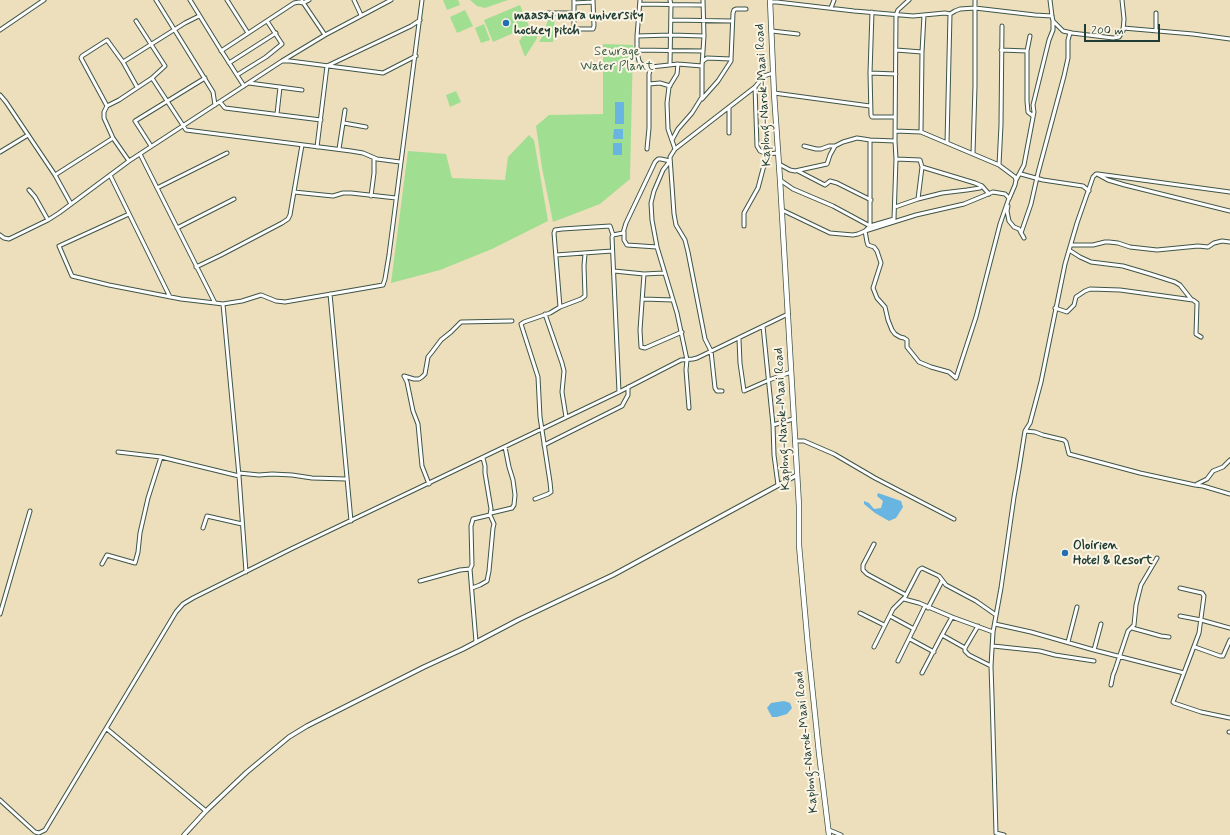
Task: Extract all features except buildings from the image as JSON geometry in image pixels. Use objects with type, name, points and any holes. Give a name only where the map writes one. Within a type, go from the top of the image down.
[{"type":"highway","name":"Kaplong-Narok-Maai Road","points":[[770,1],[778,164],[797,475],[799,545],[819,753],[829,832]]},
{"type":"street","points":[[0,30],[44,0]]},
{"type":"street","points":[[156,0],[213,92],[215,105]]},
{"type":"street","points":[[190,0],[244,86]]},
{"type":"street","points":[[227,0],[248,33]]},
{"type":"street","points":[[221,51],[294,3],[309,0]]},
{"type":"street","points":[[354,0],[361,15]]},
{"type":"street","points":[[0,235],[9,239],[48,220],[151,146],[282,61],[324,35],[391,0]]},
{"type":"street","points":[[129,214],[59,246],[72,276],[170,297],[223,304],[261,295],[276,302],[285,302],[383,285],[416,56],[422,0]]},
{"type":"street","points":[[655,5],[656,0]]},
{"type":"street","points":[[670,0],[670,65]]},
{"type":"street","points":[[691,0],[691,5]]},
{"type":"street","points":[[701,101],[704,36],[703,0]]},
{"type":"street","points":[[831,8],[834,0]]},
{"type":"street","points":[[865,231],[870,226],[894,219],[896,159],[896,15],[898,10],[909,0]]},
{"type":"street","points":[[973,154],[975,86],[974,0]]},
{"type":"street","points":[[865,231],[868,245],[874,247],[877,251],[881,263],[873,288],[877,298],[885,307],[892,330],[895,334],[907,340],[907,347],[919,362],[949,372],[956,378],[976,317],[1000,224],[1016,180],[1021,174],[1027,154],[1034,112],[1033,105],[1049,40],[1053,30],[1050,0]]},
{"type":"street","points":[[1053,21],[1063,31],[1070,33],[1118,38],[1121,35],[1124,19],[1122,0]]},
{"type":"street","points":[[302,1],[324,35]]},
{"type":"street","points":[[574,1],[594,1],[593,29],[575,29],[574,1]]},
{"type":"street","points":[[770,1],[896,15],[950,14],[960,9],[975,8],[1052,16]]},
{"type":"street","points":[[702,66],[678,64],[652,66],[650,68],[641,64],[637,50],[637,36],[640,2],[655,5],[703,5]]},
{"type":"street","points":[[672,140],[678,129],[718,81],[731,61],[732,21],[734,10],[746,9]]},
{"type":"street","points":[[872,12],[870,73],[871,117],[895,117]]},
{"type":"street","points":[[548,13],[574,13]]},
{"type":"street","points":[[1156,13],[1156,31]]},
{"type":"street","points":[[947,143],[950,14]]},
{"type":"street","points":[[921,132],[924,15]]},
{"type":"street","points":[[123,62],[185,23],[199,16]]},
{"type":"street","points":[[327,66],[411,26],[420,20]]},
{"type":"street","points":[[671,20],[732,21]]},
{"type":"street","points":[[129,161],[113,138],[104,118],[104,112],[107,106],[119,100],[152,78],[165,66],[136,21]]},
{"type":"street","points":[[237,76],[281,46],[282,44],[276,33],[267,21]]},
{"type":"street","points":[[999,165],[1002,26]]},
{"type":"street","points":[[1123,28],[1230,39]]},
{"type":"street","points":[[772,31],[798,34]]},
{"type":"street","points":[[229,63],[276,33]]},
{"type":"street","points":[[1022,233],[1031,204],[1068,58],[1068,40],[1070,33]]},
{"type":"street","points":[[637,36],[704,36]]},
{"type":"street","points":[[1030,36],[1027,51],[1027,101],[1028,112],[1033,116]]},
{"type":"street","points":[[107,106],[81,58],[107,40],[123,62],[137,87]]},
{"type":"street","points":[[637,50],[703,51]]},
{"type":"street","points":[[896,50],[922,52]]},
{"type":"street","points":[[1001,50],[1027,51]]},
{"type":"street","points":[[282,61],[383,73],[416,56]]},
{"type":"street","points":[[703,62],[707,58],[731,59]]},
{"type":"street","points":[[675,149],[668,129],[667,113],[670,86],[678,74],[678,64]]},
{"type":"street","points":[[317,147],[327,66]]},
{"type":"street","points":[[647,149],[650,68]]},
{"type":"street","points":[[722,391],[717,391],[715,388],[711,351],[705,339],[688,252],[685,240],[676,225],[670,157],[675,149],[755,87],[764,76],[773,73]]},
{"type":"street","points":[[870,73],[896,74]]},
{"type":"street","points":[[152,78],[183,126],[188,131],[339,149],[363,153],[374,158],[400,162]]},
{"type":"street","points":[[151,146],[136,121],[205,78]]},
{"type":"street","points":[[249,83],[302,90]]},
{"type":"street","points":[[649,84],[660,83],[670,86]]},
{"type":"street","points":[[277,114],[280,87]]},
{"type":"street","points":[[755,87],[757,146],[760,151],[769,155],[778,153]]},
{"type":"street","points":[[774,92],[870,106]]},
{"type":"street","points":[[0,95],[55,175],[71,204]]},
{"type":"street","points":[[220,102],[225,108],[321,120]]},
{"type":"street","points":[[729,107],[729,133]]},
{"type":"street","points":[[339,149],[345,110]]},
{"type":"street","points":[[344,123],[366,127]]},
{"type":"street","points":[[895,131],[921,132],[999,165],[1015,177],[1016,180]]},
{"type":"street","points":[[0,152],[28,134]]},
{"type":"street","points":[[55,175],[113,138]]},
{"type":"street","points":[[804,146],[821,149],[828,146],[835,146],[857,138],[895,141]]},
{"type":"street","points":[[870,140],[870,226]]},
{"type":"street","points":[[196,266],[221,255],[288,219],[290,216],[302,145]]},
{"type":"street","points":[[798,171],[827,164],[835,146]]},
{"type":"street","points":[[157,188],[227,153]]},
{"type":"street","points":[[140,154],[215,303]]},
{"type":"street","points":[[744,226],[744,213],[758,188],[762,169],[770,158],[769,155]]},
{"type":"street","points":[[371,196],[374,158]]},
{"type":"street","points":[[657,247],[627,245],[624,240],[624,231],[626,223],[655,162],[658,159],[670,161]]},
{"type":"street","points":[[896,159],[918,159],[921,162],[922,167],[918,200]]},
{"type":"street","points":[[670,161],[663,170],[652,198],[652,220],[657,247],[682,332],[687,360],[686,370],[689,408]]},
{"type":"street","points":[[778,164],[790,170],[798,171],[825,185],[830,181],[837,183],[871,200]]},
{"type":"street","points":[[922,167],[975,183],[982,186],[989,194]]},
{"type":"street","points":[[1021,174],[1043,180],[1083,186],[1089,191]]},
{"type":"street","points":[[1004,835],[995,834],[992,666],[993,632],[1025,431],[1030,422],[1041,382],[1055,308],[1070,245],[1093,177],[1096,174]]},
{"type":"street","points":[[1096,174],[1230,192]]},
{"type":"street","points":[[1096,174],[1108,180],[1125,185],[1230,211]]},
{"type":"street","points":[[110,175],[170,297]]},
{"type":"street","points":[[780,180],[793,189],[833,206],[870,226]]},
{"type":"street","points":[[895,207],[942,193],[980,188],[982,186]]},
{"type":"street","points":[[29,190],[48,220]]},
{"type":"street","points":[[294,192],[333,196],[343,193],[396,198]]},
{"type":"street","points":[[782,210],[830,233],[853,235],[916,215],[964,204],[993,192],[1005,194],[1010,198]]},
{"type":"street","points":[[1010,198],[1007,211],[1009,221],[1014,227],[1019,229],[1024,238]]},
{"type":"street","points":[[177,228],[234,199]]},
{"type":"street","points":[[560,307],[555,230],[610,226],[613,235],[612,251],[619,392]]},
{"type":"street","points":[[613,235],[618,235],[624,231]]},
{"type":"street","points":[[1070,245],[1093,245],[1110,242],[1130,247],[1157,250],[1198,246],[1208,247],[1214,243],[1222,241],[1230,242]]},
{"type":"street","points":[[1069,250],[1091,262],[1123,266],[1175,282],[1180,285],[1188,297],[1197,303],[1195,331],[1196,334],[1201,337]]},
{"type":"street","points":[[556,255],[612,251]]},
{"type":"street","points":[[535,500],[551,492],[542,430],[538,377],[521,324],[585,296],[585,254]]},
{"type":"street","points":[[614,271],[644,274],[664,273]]},
{"type":"street","points":[[644,274],[640,330],[641,347],[645,348],[682,332]]},
{"type":"street","points":[[1055,308],[1067,312],[1074,305],[1076,297],[1090,289],[1120,290],[1192,300]]},
{"type":"street","points":[[330,294],[351,522]]},
{"type":"street","points":[[643,299],[673,300]]},
{"type":"street","points":[[223,304],[239,475],[246,572]]},
{"type":"street","points":[[545,314],[564,371],[562,392],[566,417]]},
{"type":"street","points":[[0,800],[37,833],[46,830],[162,634],[183,604],[246,572],[542,430],[681,360],[697,358],[788,314]]},
{"type":"street","points":[[429,484],[422,466],[418,424],[413,411],[408,385],[404,376],[414,379],[419,379],[422,377],[425,374],[428,357],[441,340],[452,332],[461,322],[512,321]]},
{"type":"street","points":[[763,326],[778,485]]},
{"type":"street","points":[[739,339],[740,363],[744,391],[791,372]]},
{"type":"street","points":[[544,445],[622,406],[628,395],[628,387]]},
{"type":"street","points":[[773,425],[794,419]]},
{"type":"street","points":[[1025,431],[1035,432],[1064,440],[1066,442],[1069,454],[1140,473],[1203,486],[1230,494]]},
{"type":"street","points":[[795,442],[804,441],[834,454],[875,478],[954,519]]},
{"type":"street","points":[[476,642],[470,569],[472,566],[471,526],[473,519],[512,508],[514,505],[514,480],[509,467],[505,447]]},
{"type":"street","points":[[118,452],[161,457],[239,475],[272,474],[346,480]]},
{"type":"street","points":[[102,564],[107,555],[135,563],[148,498],[161,457]]},
{"type":"street","points":[[472,588],[487,581],[494,524],[490,514],[492,509],[483,458]]},
{"type":"street","points":[[1195,485],[1207,479],[1213,471],[1223,467],[1230,460]]},
{"type":"street","points":[[184,835],[246,772],[289,737],[307,726],[518,620],[613,575],[797,475]]},
{"type":"street","points":[[0,614],[30,511]]},
{"type":"street","points":[[203,528],[207,516],[242,524]]},
{"type":"street","points":[[874,544],[862,570],[906,595]]},
{"type":"street","points":[[1111,685],[1113,674],[1116,670],[1128,631],[1134,625],[1136,605],[1141,585],[1157,558]]},
{"type":"street","points":[[874,647],[894,607],[904,599],[921,568],[939,576],[946,585],[976,602],[996,616]]},
{"type":"street","points":[[420,581],[460,570],[470,569]]},
{"type":"street","points":[[898,661],[914,629],[942,581]]},
{"type":"street","points":[[1180,588],[1202,593],[1204,596],[1199,633],[1195,647],[1173,702],[1201,712],[1230,718]]},
{"type":"street","points":[[904,599],[919,603],[993,632]]},
{"type":"street","points":[[1068,642],[1077,607]]},
{"type":"street","points":[[860,613],[884,625]]},
{"type":"street","points":[[890,616],[914,629]]},
{"type":"street","points":[[1180,616],[1230,628]]},
{"type":"street","points":[[922,673],[952,617]]},
{"type":"street","points":[[995,624],[1184,672]]},
{"type":"street","points":[[1094,650],[1101,624]]},
{"type":"street","points":[[965,648],[978,626]]},
{"type":"street","points":[[1132,628],[1169,637]]},
{"type":"street","points":[[942,635],[965,648],[967,653],[992,666]]},
{"type":"street","points":[[910,639],[934,652]]},
{"type":"street","points":[[1195,647],[1223,656],[1230,640]]},
{"type":"street","points":[[993,646],[1040,651],[1055,656],[1094,662]]},
{"type":"street","points":[[107,729],[206,811]]},
{"type":"street","points":[[829,832],[841,835]]},
{"type":"green space","points":[[443,0],[458,0],[460,5],[447,10]]},
{"type":"green space","points":[[470,0],[508,0],[485,8],[477,6]]},
{"type":"green space","name":"maasai mara university hockey pitch","points":[[520,5],[529,26],[493,42],[484,20]]},
{"type":"green space","points":[[465,10],[473,26],[457,33],[450,17]]},
{"type":"green space","points":[[550,14],[555,14],[553,42],[539,42],[543,35]]},
{"type":"green space","points":[[484,24],[490,40],[481,43],[475,28]]},
{"type":"green space","points":[[540,27],[541,28],[536,40],[525,57],[519,41],[524,34]]},
{"type":"green space","name":"Sewrage Water Plant","points":[[603,44],[633,45],[630,179],[600,204],[553,222],[542,168],[536,126],[549,115],[603,114]]},
{"type":"green space","points":[[456,91],[461,102],[450,107],[446,95]]},
{"type":"green space","points":[[529,135],[534,140],[548,221],[492,249],[440,270],[391,283],[408,151],[446,154],[452,178],[505,180],[508,157]]},
{"type":"water","points":[[615,102],[624,102],[624,124],[615,124]]},
{"type":"water","points":[[614,129],[623,129],[623,139],[613,139]]},
{"type":"water","points":[[613,143],[622,143],[622,155],[613,155]]},
{"type":"water","points":[[878,493],[901,501],[903,507],[896,518],[889,521],[875,513],[864,504],[864,501],[869,503],[874,509],[881,508],[883,501],[877,496]]},
{"type":"water","points":[[784,701],[790,703],[792,708],[787,714],[772,717],[767,708],[771,703]]},
{"type":"place","name":"maasai mara university hockey pitch","points":[[506,23]]},
{"type":"place","name":"Oloirien Hotel & Resort","points":[[1065,553]]}]
